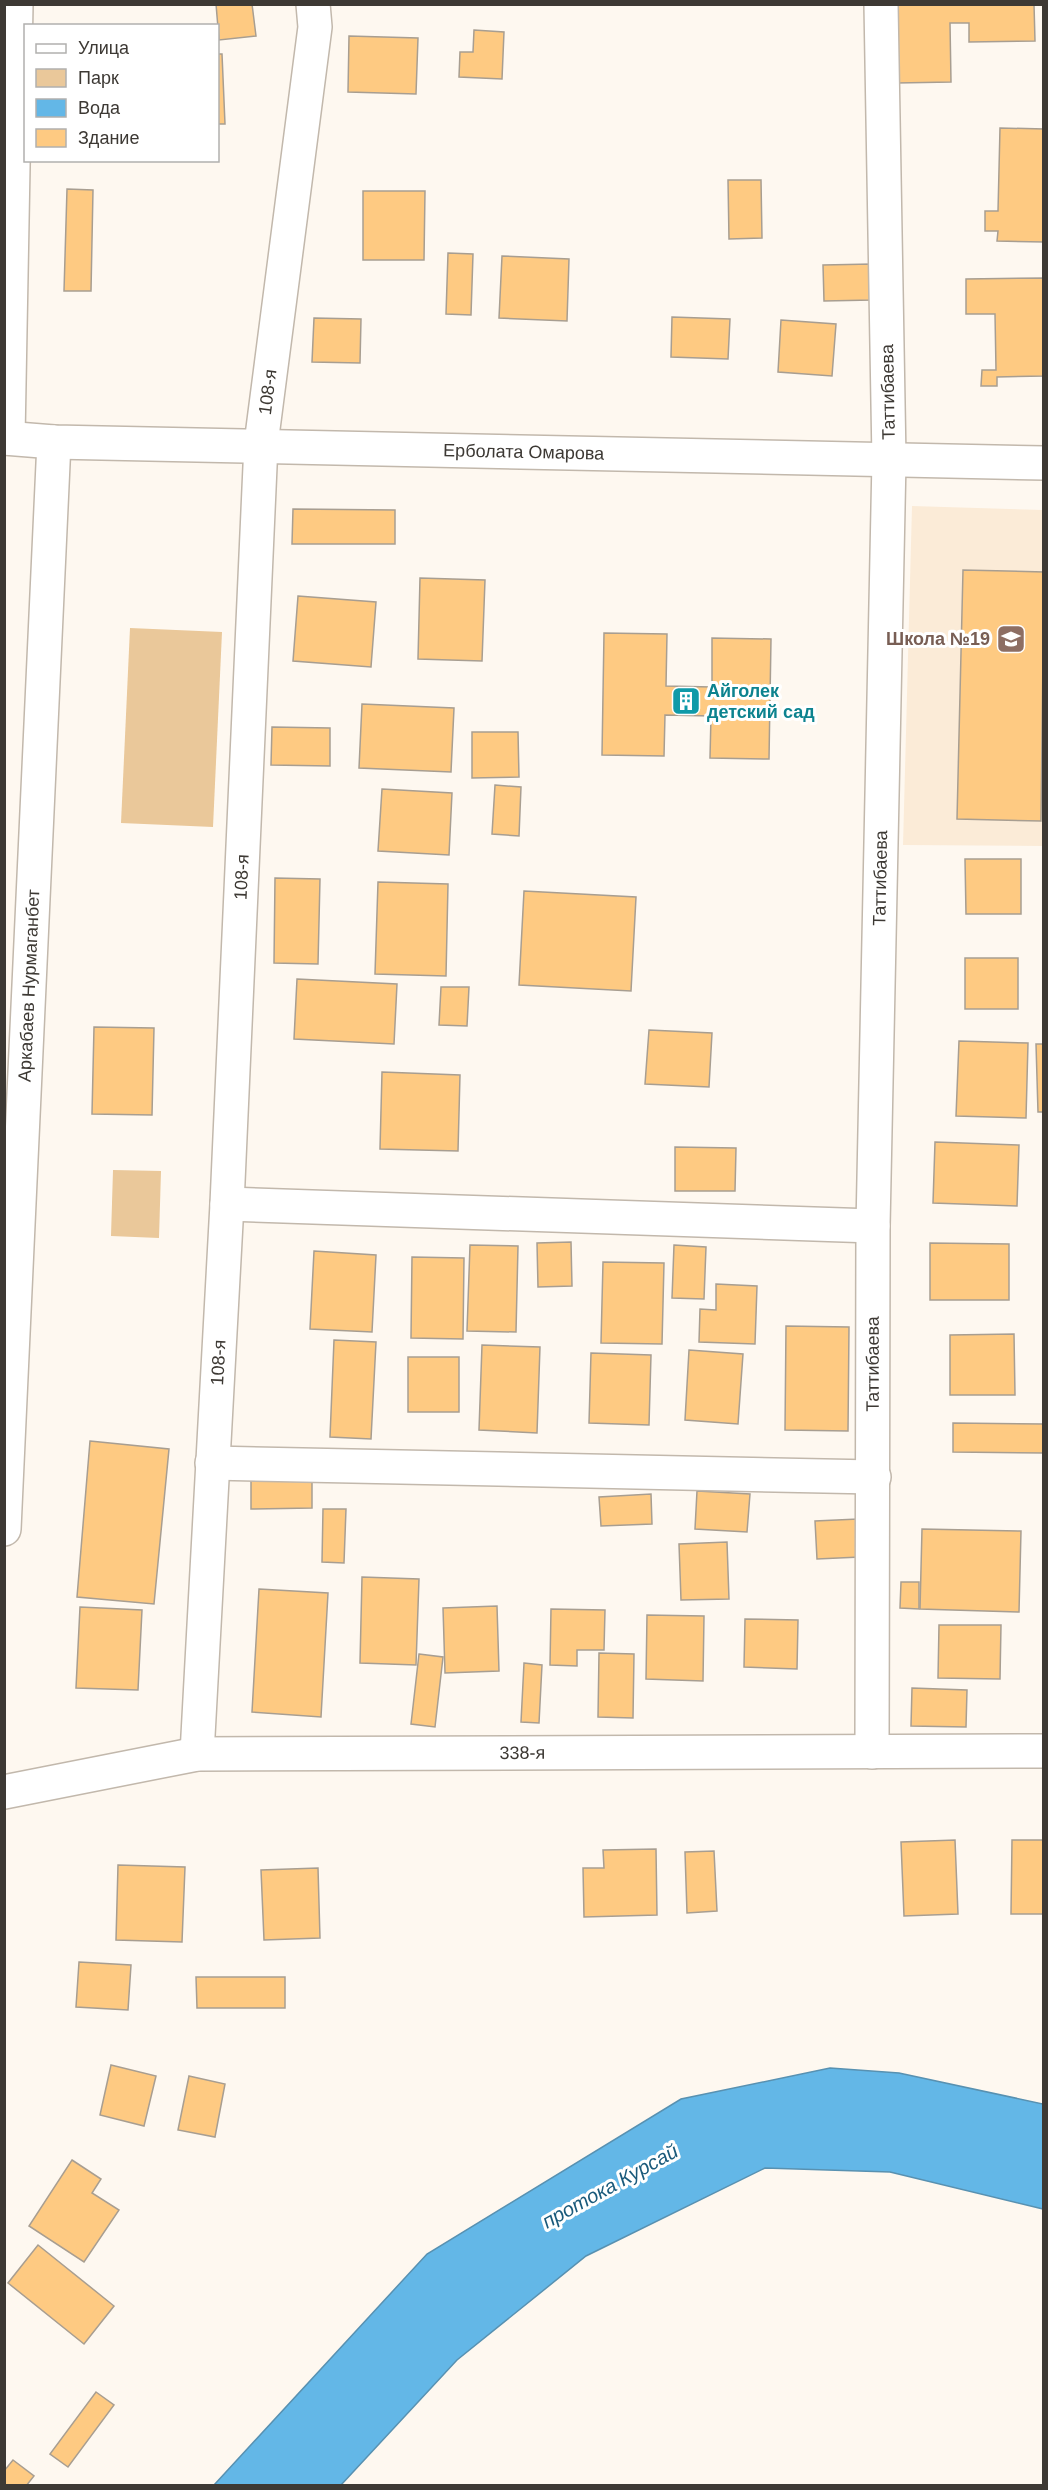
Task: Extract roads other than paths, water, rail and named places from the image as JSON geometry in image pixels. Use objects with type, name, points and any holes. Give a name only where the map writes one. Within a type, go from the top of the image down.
[{"type":"street","points":[[6,438],[8,191],[16,4]]},
{"type":"street","name":"108-я","points":[[197,1754],[227,1204],[261,444],[315,27],[314,4]]},
{"type":"street","name":"Таттибаева","points":[[872,1752],[873,1226],[889,460],[881,4]]},
{"type":"street","name":"Ерболата Омарова","points":[[6,438],[54,442],[261,444],[1044,463]]},
{"type":"street","name":"Аркабаев Нурмаганбет","points":[[4,1529],[54,442]]},
{"type":"street","points":[[227,1204],[873,1226]]},
{"type":"street","points":[[212,1463],[874,1477]]},
{"type":"street","name":"338-я","points":[[4,1792],[197,1754],[1044,1752]]},
{"type":"water","name":"протока Курсай","points":[[830,2068],[899,2073],[1043,2104],[1043,2209],[890,2172],[765,2168],[586,2256],[457,2360],[341,2485],[214,2485],[427,2254],[681,2099]]},
{"type":"place","name":"Школа №19","points":[[1011,639]]},
{"type":"place","name":"Айголек детский сад","points":[[686,701]]}]
